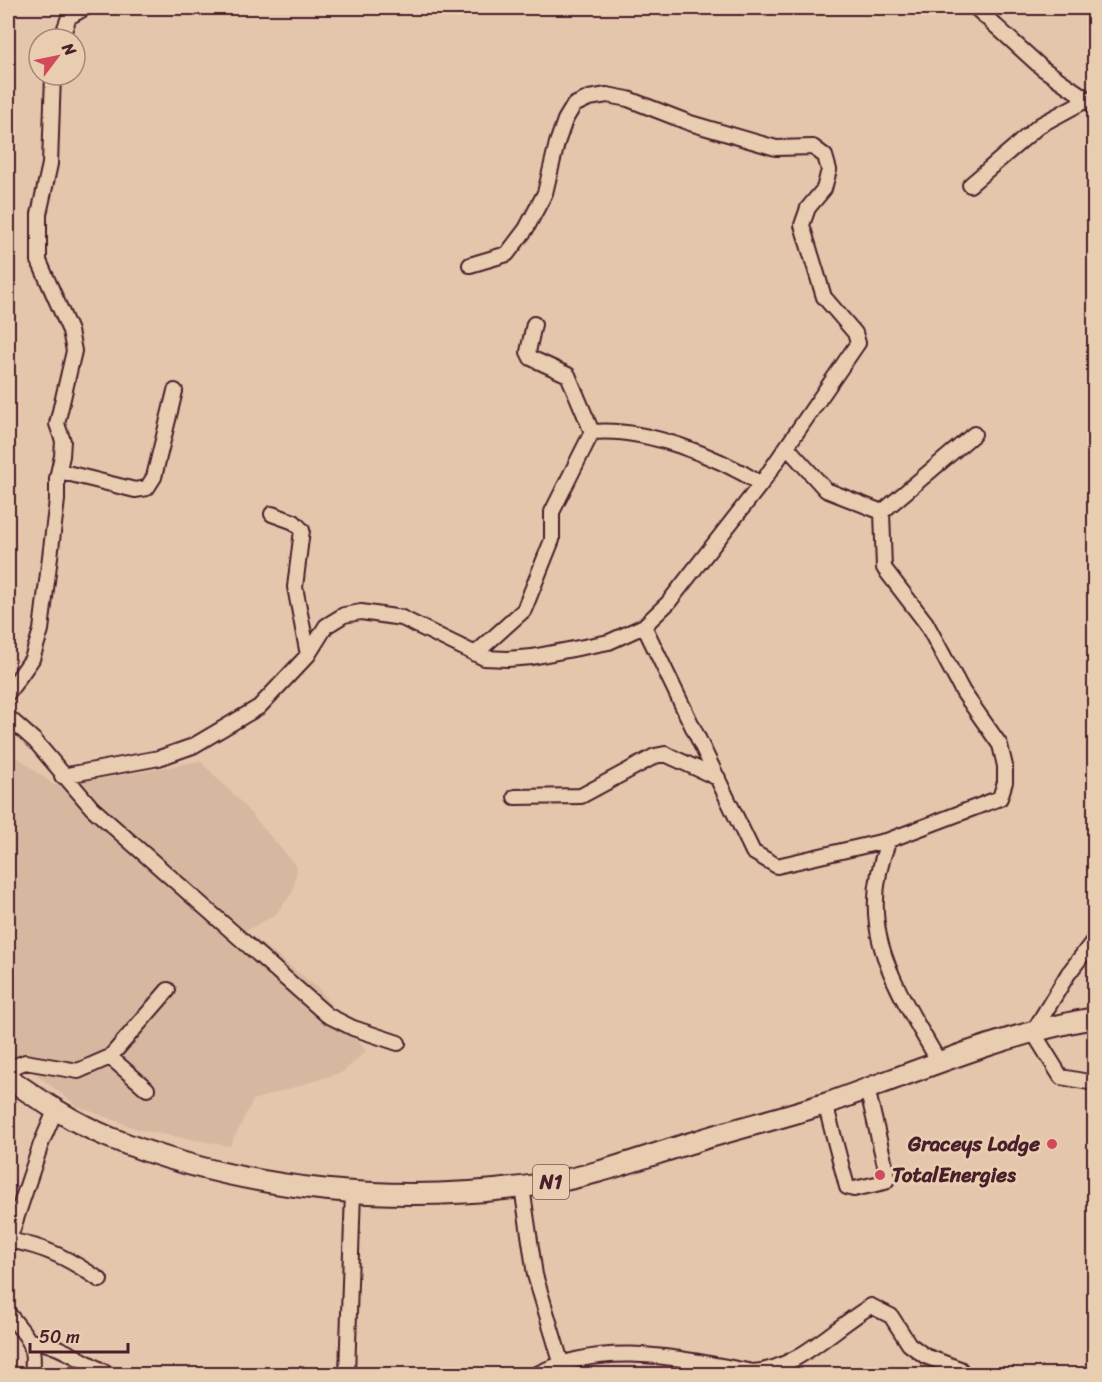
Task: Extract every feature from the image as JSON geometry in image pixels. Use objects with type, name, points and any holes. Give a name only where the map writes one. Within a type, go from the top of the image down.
[{"type":"highway","name":"N1","points":[[8,1078],[56,1111],[109,1138],[165,1157],[289,1184],[382,1195],[435,1195],[522,1187],[633,1162],[825,1103],[939,1062],[1033,1032],[1095,1018]]},
{"type":"street","points":[[65,27],[69,17],[85,8]]},
{"type":"street","points":[[976,8],[1042,68],[1091,102]]},
{"type":"street","points":[[8,693],[32,659],[41,630],[63,441],[57,424],[74,351],[70,331],[39,261],[39,214],[50,164],[53,87]]},
{"type":"street","points":[[62,776],[159,758],[193,746],[259,707],[308,655],[326,626],[344,615],[361,612],[402,618],[484,658],[532,657],[609,642],[644,626],[668,603],[761,484],[858,343],[855,333],[824,297],[802,225],[808,208],[824,189],[829,170],[825,156],[813,147],[776,148],[690,123],[628,99],[608,95],[588,98],[574,105],[565,120],[545,194],[526,229],[507,254],[470,265]]},
{"type":"street","points":[[970,185],[1040,125],[1091,102]]},
{"type":"street","points":[[475,654],[524,609],[552,540],[552,512],[592,432],[568,375],[531,358],[528,352],[534,324]]},
{"type":"street","points":[[59,471],[135,490],[147,488],[154,477],[175,391]]},
{"type":"street","points":[[592,432],[604,430],[657,440],[704,454],[732,466],[761,484]]},
{"type":"street","points":[[882,512],[974,434]]},
{"type":"street","points":[[787,447],[826,490],[882,512]]},
{"type":"street","points":[[644,626],[753,852],[777,866],[889,840],[1000,798],[1005,782],[1005,766],[1000,745],[963,692],[926,623],[884,568],[882,512]]},
{"type":"street","points":[[272,514],[294,522],[302,531],[295,587],[308,655]]},
{"type":"street","points":[[8,717],[35,741],[62,776],[92,808],[327,1015],[353,1028],[398,1043]]},
{"type":"street","points":[[515,797],[580,796],[655,756],[664,754],[718,778]]},
{"type":"street","points":[[889,840],[878,867],[875,928],[890,975],[939,1062]]},
{"type":"street","points":[[1095,940],[1068,974],[1033,1032],[1060,1077],[1095,1083]]},
{"type":"street","points":[[8,1069],[25,1062],[78,1071],[110,1057],[168,990]]},
{"type":"street","points":[[110,1057],[147,1089]]},
{"type":"street","points":[[825,1103],[847,1188],[854,1189],[885,1182],[888,1178],[867,1088]]},
{"type":"street","points":[[56,1111],[41,1144],[8,1241],[26,1243],[67,1257],[100,1280]]},
{"type":"street","points":[[522,1187],[535,1275],[561,1362]]},
{"type":"street","points":[[347,1374],[353,1192]]},
{"type":"street","points":[[537,1374],[561,1362],[612,1353],[769,1373],[871,1306],[891,1316],[909,1344],[925,1356],[960,1369]]},
{"type":"street","points":[[8,1313],[32,1342],[34,1355],[32,1374]]},
{"type":"street","points":[[32,1342],[38,1341],[53,1346],[108,1374]]},
{"type":"shaded area","points":[[8,750],[54,785],[200,761],[239,800],[297,867],[293,892],[275,915],[245,931],[318,988],[366,1051],[343,1072],[253,1100],[230,1146],[140,1130],[77,1106],[8,1052]]},
{"type":"place","name":"Graceys Lodge","points":[[1052,1144]]},
{"type":"place","name":"TotalEnergies","points":[[880,1175]]}]
